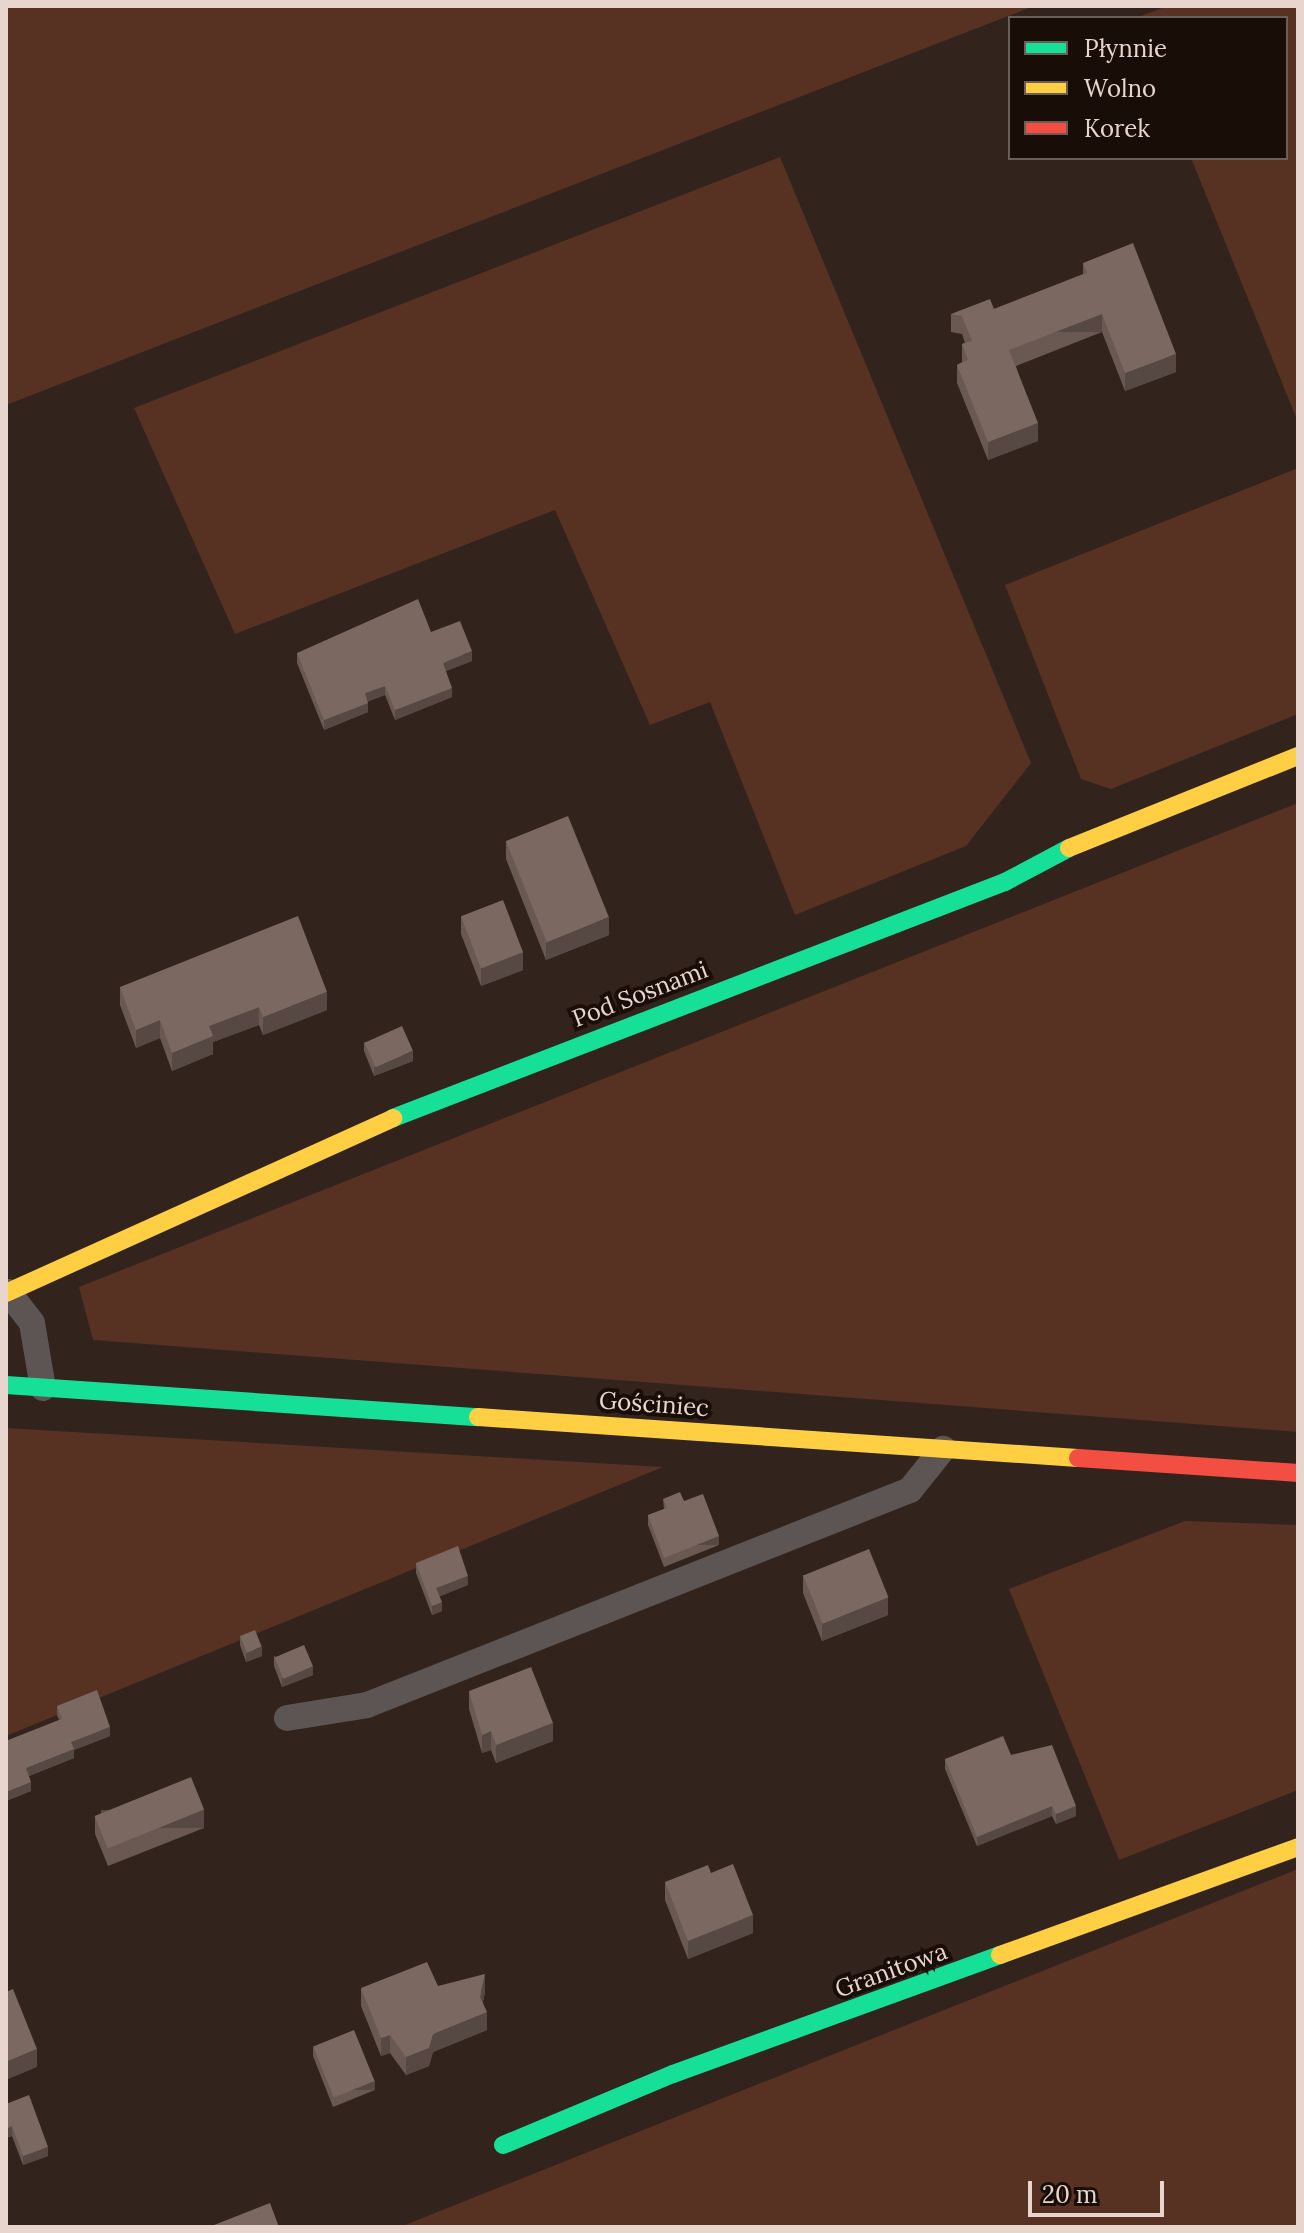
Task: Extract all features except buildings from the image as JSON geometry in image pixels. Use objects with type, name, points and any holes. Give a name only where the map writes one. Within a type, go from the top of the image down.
[{"type":"street","name":"Pod Sosnami","points":[[7,1292],[455,1090],[1005,882],[1090,837],[1298,756]]},
{"type":"street","name":"Gościniec","points":[[6,1385],[1298,1473]]},
{"type":"street","name":"Granitowa","points":[[503,2145],[673,2074],[1298,1847]]},
{"type":"lane","points":[[7,1292],[32,1323],[43,1388]]},
{"type":"lane","points":[[287,1718],[367,1705],[910,1490],[943,1449]]},
{"type":"shaded area","points":[[6,6],[1034,6],[1008,16],[6,405]]},
{"type":"shaded area","points":[[1167,6],[1298,6],[1298,422],[1192,160],[1288,160],[1288,16],[1141,16]]},
{"type":"shaded area","points":[[780,157],[1031,763],[966,846],[795,915],[710,702],[650,725],[555,510],[235,634],[134,408]]},
{"type":"shaded area","points":[[1298,468],[1298,714],[1111,789],[1081,779],[1005,585]]},
{"type":"shaded area","points":[[1298,803],[1298,1432],[93,1340],[79,1287]]},
{"type":"shaded area","points":[[6,1428],[663,1467],[6,1736]]},
{"type":"shaded area","points":[[1185,1521],[1298,1525],[1298,1790],[1119,1860],[1009,1589]]},
{"type":"shaded area","points":[[1298,1869],[1298,2227],[400,2227],[598,2148]]},
{"type":"traffic: fast","points":[[393,1118],[1005,882],[1069,848]]},
{"type":"traffic: fast","points":[[6,1385],[478,1417]]},
{"type":"traffic: fast","points":[[503,2145],[673,2074],[1000,1955]]},
{"type":"traffic: slow","points":[[1069,848],[1298,756]]},
{"type":"traffic: slow","points":[[6,1293],[393,1118]]},
{"type":"traffic: slow","points":[[478,1417],[1078,1458]]},
{"type":"traffic: slow","points":[[1000,1955],[1298,1847]]},
{"type":"traffic: jam","points":[[1078,1458],[1298,1473]]}]
